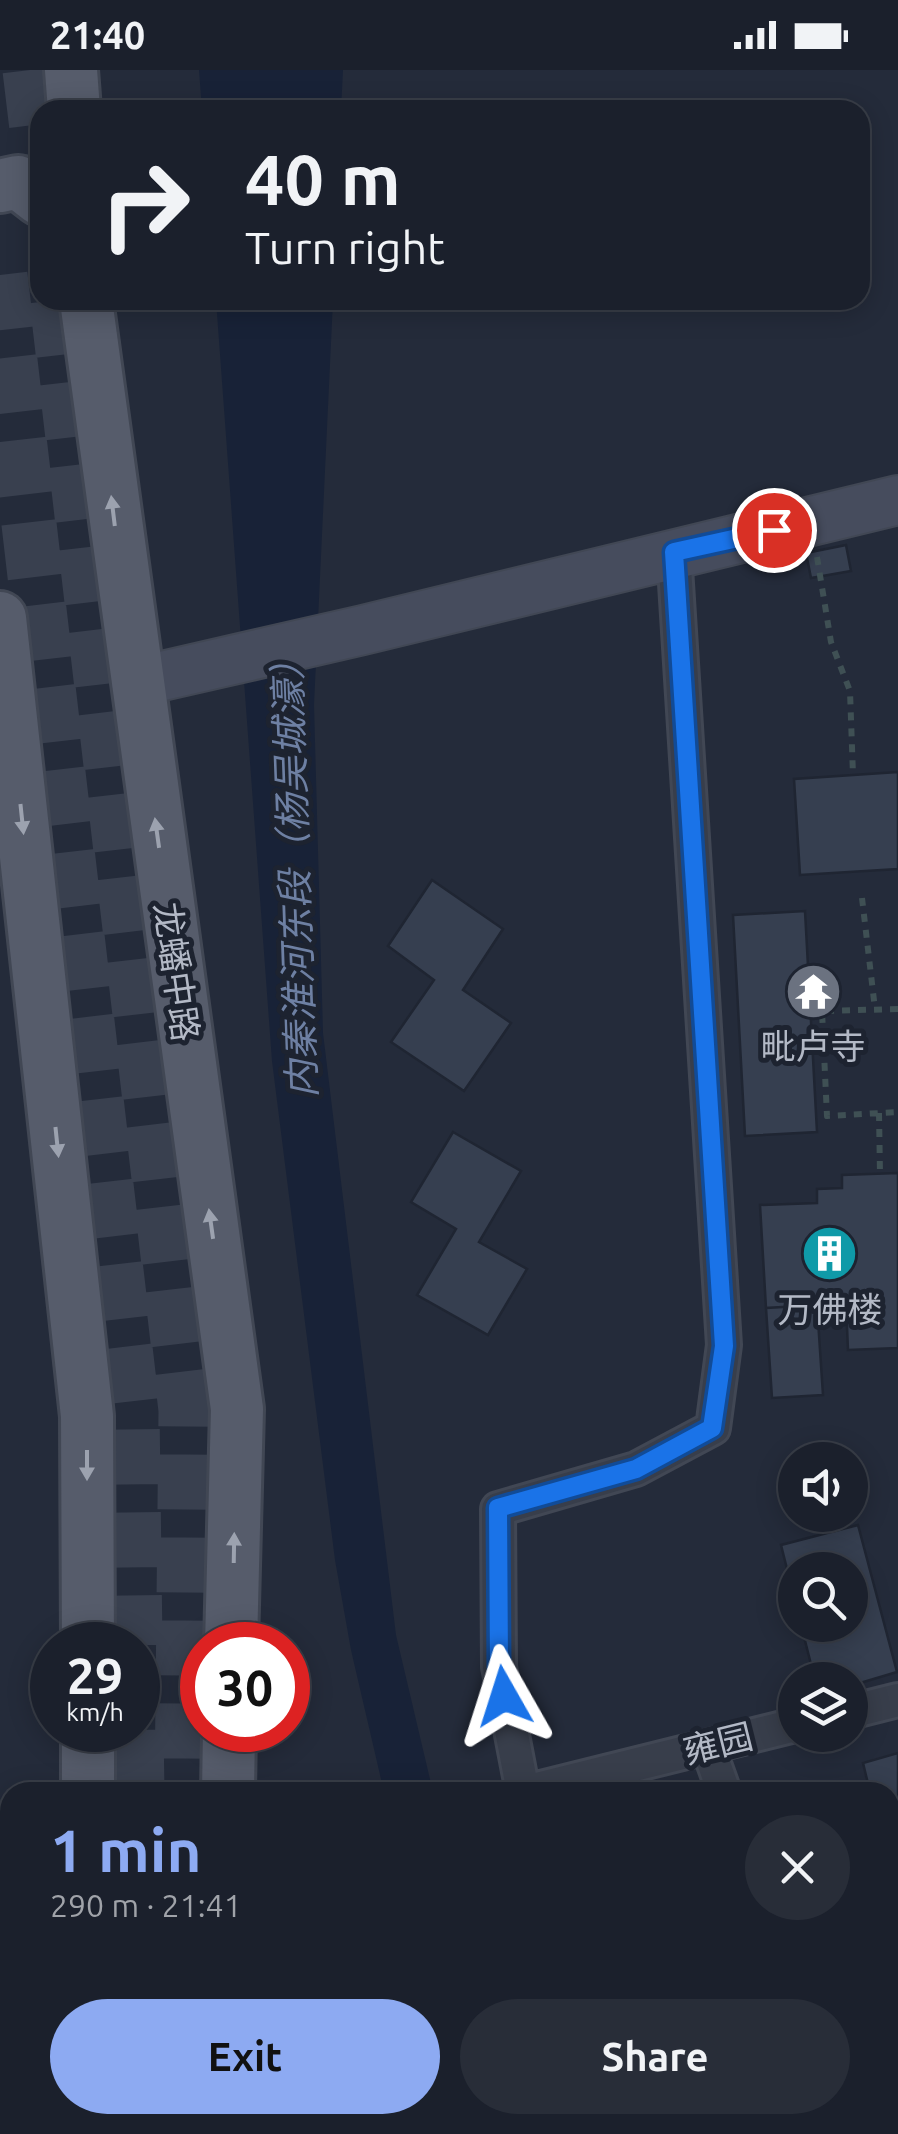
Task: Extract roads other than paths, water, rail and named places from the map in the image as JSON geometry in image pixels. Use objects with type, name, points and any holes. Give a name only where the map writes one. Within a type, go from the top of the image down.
[{"type":"main road","points":[[71,70],[73,100]]},
{"type":"main road","points":[[0,186],[18,182],[30,191]]},
{"type":"main road","name":"龙蟠中路","points":[[87,310],[237,1409],[232,1622]]},
{"type":"main road","points":[[0,618],[87,1416],[88,1622]]},
{"type":"main road","points":[[88,1752],[88,1782]]},
{"type":"main road","points":[[228,1782],[229,1752]]},
{"type":"street","points":[[136,682],[898,500]]},
{"type":"street","points":[[522,1782],[499,1667],[498,1508],[636,1469],[712,1428],[724,1346],[674,552]]},
{"type":"street","points":[[868,1708],[898,1700]]},
{"type":"street","name":"雍园","points":[[565,1782],[778,1729]]},
{"type":"street","points":[[708,1747],[720,1782]]},
{"type":"water","points":[[199,70],[343,70],[342,100],[201,100]]},
{"type":"water","name":"内秦淮河东段（杨吴城濠）","points":[[217,310],[333,310],[314,705],[323,1033],[396,1635],[431,1782],[382,1782],[351,1650],[335,1560],[272,1061]]},
{"type":"tunnel","points":[[30,70],[34,100]]},
{"type":"tunnel","points":[[0,275],[132,1408],[135,1622]]},
{"type":"tunnel","points":[[58,310],[186,1410],[182,1782]]},
{"type":"tunnel","points":[[136,1752],[137,1782]]},
{"type":"place","name":"毗卢寺","points":[[813,991]]},
{"type":"place","name":"万佛楼","points":[[830,1254]]}]
